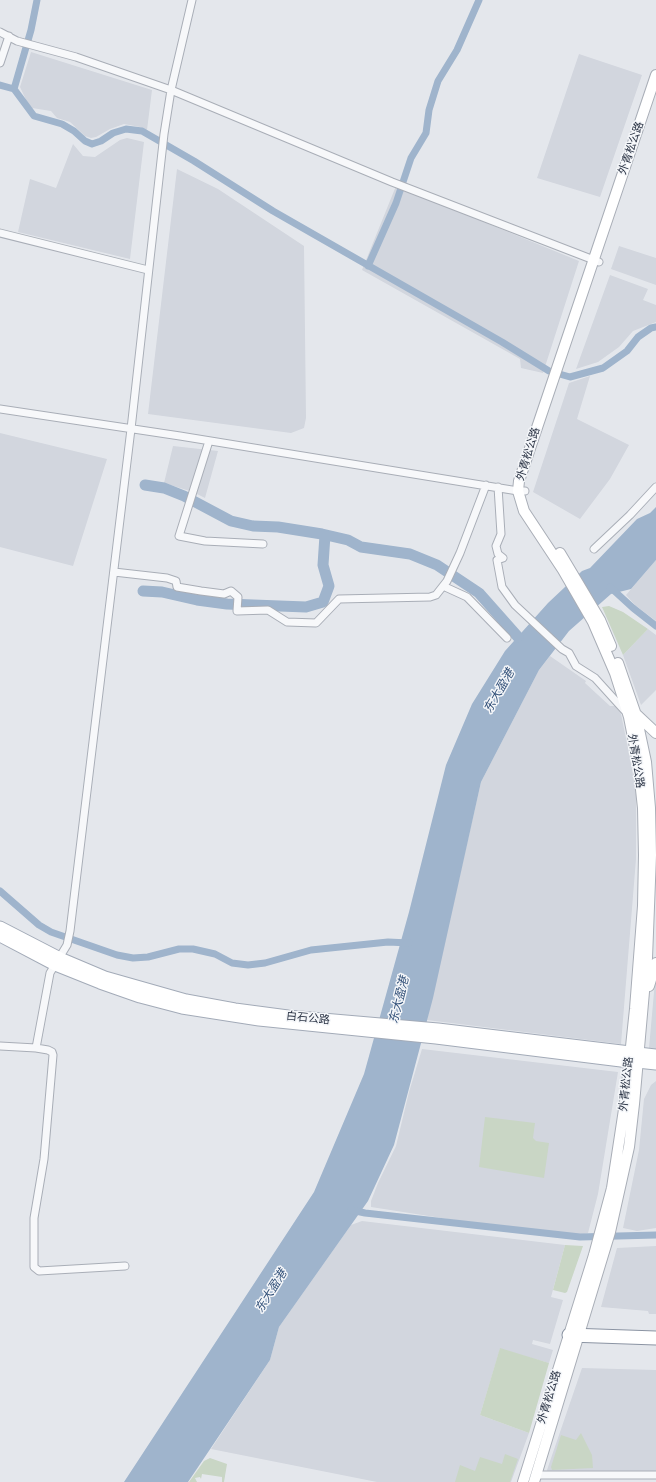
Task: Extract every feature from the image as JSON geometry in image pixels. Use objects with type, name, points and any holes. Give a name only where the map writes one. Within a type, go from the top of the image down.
[{"type":"highway","points":[[575,1331],[656,1330]]},
{"type":"highway","points":[[575,1331],[656,1338]]},
{"type":"main road","name":"外青松公路","points":[[596,261],[656,75]]},
{"type":"main road","name":"外青松公路","points":[[639,1005],[646,970],[651,855],[650,808],[646,762],[628,703],[621,671],[597,621],[566,568],[524,511],[521,491],[521,471],[656,95]]},
{"type":"main road","points":[[628,703],[656,726]]},
{"type":"main road","points":[[632,715],[656,733]]},
{"type":"main road","name":"外青松公路","points":[[523,1482],[575,1331],[599,1255],[629,1146],[633,1057],[639,1005],[643,899],[650,808]]},
{"type":"main road","name":"白石公路","points":[[0,927],[57,961]]},
{"type":"main road","name":"白石公路","points":[[0,936],[140,997],[182,1008],[259,1020],[371,1027],[633,1057]]},
{"type":"main road","points":[[646,970],[656,936]]},
{"type":"main road","points":[[639,1005],[656,963]]},
{"type":"main road","points":[[633,1057],[656,1055]]},
{"type":"main road","points":[[633,1057],[656,1064]]},
{"type":"main road","name":"外青松公路","points":[[535,1478],[575,1331]]},
{"type":"street","points":[[36,1048],[50,973],[67,945],[70,931],[131,430],[164,134],[171,90],[192,0]]},
{"type":"street","points":[[0,32],[17,41],[76,57],[171,90],[392,182],[596,261]]},
{"type":"street","points":[[0,63],[8,36]]},
{"type":"street","points":[[0,233],[148,270]]},
{"type":"street","points":[[0,409],[521,491]]},
{"type":"street","points":[[209,441],[179,536],[211,541],[263,544]]},
{"type":"street","points":[[114,572],[167,578],[176,581],[177,587],[224,594],[231,592],[238,597],[237,611],[268,610],[287,622],[316,623],[339,599],[430,597],[436,595],[445,584],[454,567],[486,485]]},
{"type":"street","points":[[498,487],[501,534],[496,546],[498,554],[503,558],[497,560],[498,576],[508,597],[562,649],[569,653],[576,666],[595,678],[632,715]]},
{"type":"street","points":[[594,549],[630,516],[656,487]]},
{"type":"street","points":[[445,584],[467,597],[507,638]]},
{"type":"street","points":[[0,1046],[36,1048],[52,1052],[53,1055],[44,1159],[34,1218],[33,1264],[37,1270],[40,1271],[125,1266]]},
{"type":"street","points":[[535,1478],[656,1475]]},
{"type":"shaded area","points":[[31,52],[152,90],[147,130],[124,124],[91,138],[85,136],[70,122],[57,118],[51,111],[32,108],[27,102],[20,87]]},
{"type":"shaded area","points":[[579,54],[642,75],[600,197],[537,178]]},
{"type":"shaded area","points":[[127,138],[144,142],[130,259],[18,232],[30,179],[56,188],[73,144],[83,156],[95,157],[120,140]]},
{"type":"shaded area","points":[[177,169],[218,189],[304,246],[306,418],[304,428],[291,433],[148,414]]},
{"type":"shaded area","points":[[396,186],[579,261],[543,373],[521,368],[520,359],[362,270]]},
{"type":"shaded area","points":[[619,246],[656,258],[656,285],[611,269]]},
{"type":"shaded area","points":[[610,275],[648,289],[643,300],[656,305],[656,322],[633,331],[619,347],[598,362],[576,369]]},
{"type":"shaded area","points":[[590,376],[577,419],[629,445],[610,479],[580,519],[533,492],[569,383]]},
{"type":"shaded area","points":[[0,433],[107,459],[73,566],[0,547]]},
{"type":"shaded area","points":[[173,446],[218,451],[205,498],[193,492],[164,483]]},
{"type":"shaded area","points":[[656,560],[656,621],[635,605],[626,595]]},
{"type":"shaded area","points":[[648,629],[656,635],[656,690],[641,705],[623,655]]},
{"type":"shaded area","points":[[550,656],[586,681],[585,683],[610,706],[615,706],[621,714],[631,763],[636,795],[636,859],[621,1044],[427,1020],[481,782],[539,670]]},
{"type":"shaded area","points":[[656,970],[656,1049],[649,1048]]},
{"type":"shaded area","points":[[422,1049],[618,1072],[598,1194],[588,1233],[579,1235],[493,1226],[371,1207],[371,1201],[378,1183],[396,1146],[409,1092]]},
{"type":"shaded area","points":[[656,1081],[656,1228],[637,1231],[623,1228],[639,1150],[644,1099],[651,1085]]},
{"type":"shaded area","points":[[362,1221],[565,1245],[551,1297],[563,1300],[550,1344],[533,1340],[532,1344],[553,1350],[549,1363],[500,1349],[480,1415],[529,1433],[511,1482],[377,1482],[211,1449],[270,1360],[279,1327],[351,1225]]},
{"type":"shaded area","points":[[656,1246],[656,1314],[649,1314],[648,1311],[601,1307],[617,1248]]},
{"type":"shaded area","points":[[582,1368],[656,1370],[656,1471],[548,1472],[547,1470]]},
{"type":"green space","points":[[609,606],[623,612],[648,629],[623,655],[602,607]]},
{"type":"green space","points":[[485,1117],[535,1123],[533,1138],[536,1141],[549,1143],[544,1178],[479,1167]]},
{"type":"green space","points":[[565,1245],[583,1246],[567,1292],[565,1293],[553,1290]]},
{"type":"green space","points":[[500,1348],[549,1363],[529,1433],[480,1415]]},
{"type":"green space","points":[[581,1433],[592,1455],[593,1468],[552,1470],[551,1467],[561,1435],[576,1440]]},
{"type":"green space","points":[[505,1454],[518,1459],[510,1482],[455,1482],[460,1465],[475,1471],[480,1457],[502,1464]]},
{"type":"green space","points":[[210,1458],[227,1464],[224,1482],[222,1482],[222,1477],[202,1474],[201,1479],[200,1477],[195,1478],[197,1482],[189,1482],[204,1461]]},
{"type":"water","name":"东大盈港","points":[[656,507],[656,560],[631,589],[611,594],[569,631],[539,670],[481,782],[433,998],[394,1145],[368,1201],[279,1327],[270,1360],[188,1482],[124,1482],[314,1192],[364,1074],[409,912],[446,765],[472,704],[505,651],[548,603],[582,571],[590,568],[637,519],[650,513]]},
{"type":"waterway","points":[[14,89],[31,30],[37,0]]},
{"type":"waterway","points":[[368,266],[396,203],[411,158],[426,133],[429,110],[438,81],[457,50],[479,0]]},
{"type":"waterway","points":[[0,85],[14,89],[34,116],[62,124],[74,131],[85,141],[92,144],[101,141],[113,133],[126,129],[142,131],[194,161],[273,211],[502,342],[549,371],[570,377],[603,368],[627,351],[638,337],[651,328],[656,327]]},
{"type":"waterway","points":[[145,485],[164,488],[184,496],[231,521],[253,526],[278,527],[322,534],[348,540],[361,547],[410,554],[437,565],[479,593],[518,637]]},
{"type":"waterway","points":[[143,591],[162,592],[197,600],[227,604],[306,607],[323,602],[329,586],[323,565],[325,535]]},
{"type":"waterway","points":[[610,587],[656,626]]},
{"type":"waterway","points":[[0,891],[39,925],[51,932],[117,955],[133,958],[148,957],[179,949],[193,949],[215,954],[232,963],[248,965],[265,963],[311,950],[388,942],[409,943]]},
{"type":"waterway","points":[[351,1210],[365,1213],[580,1237],[656,1235]]}]
